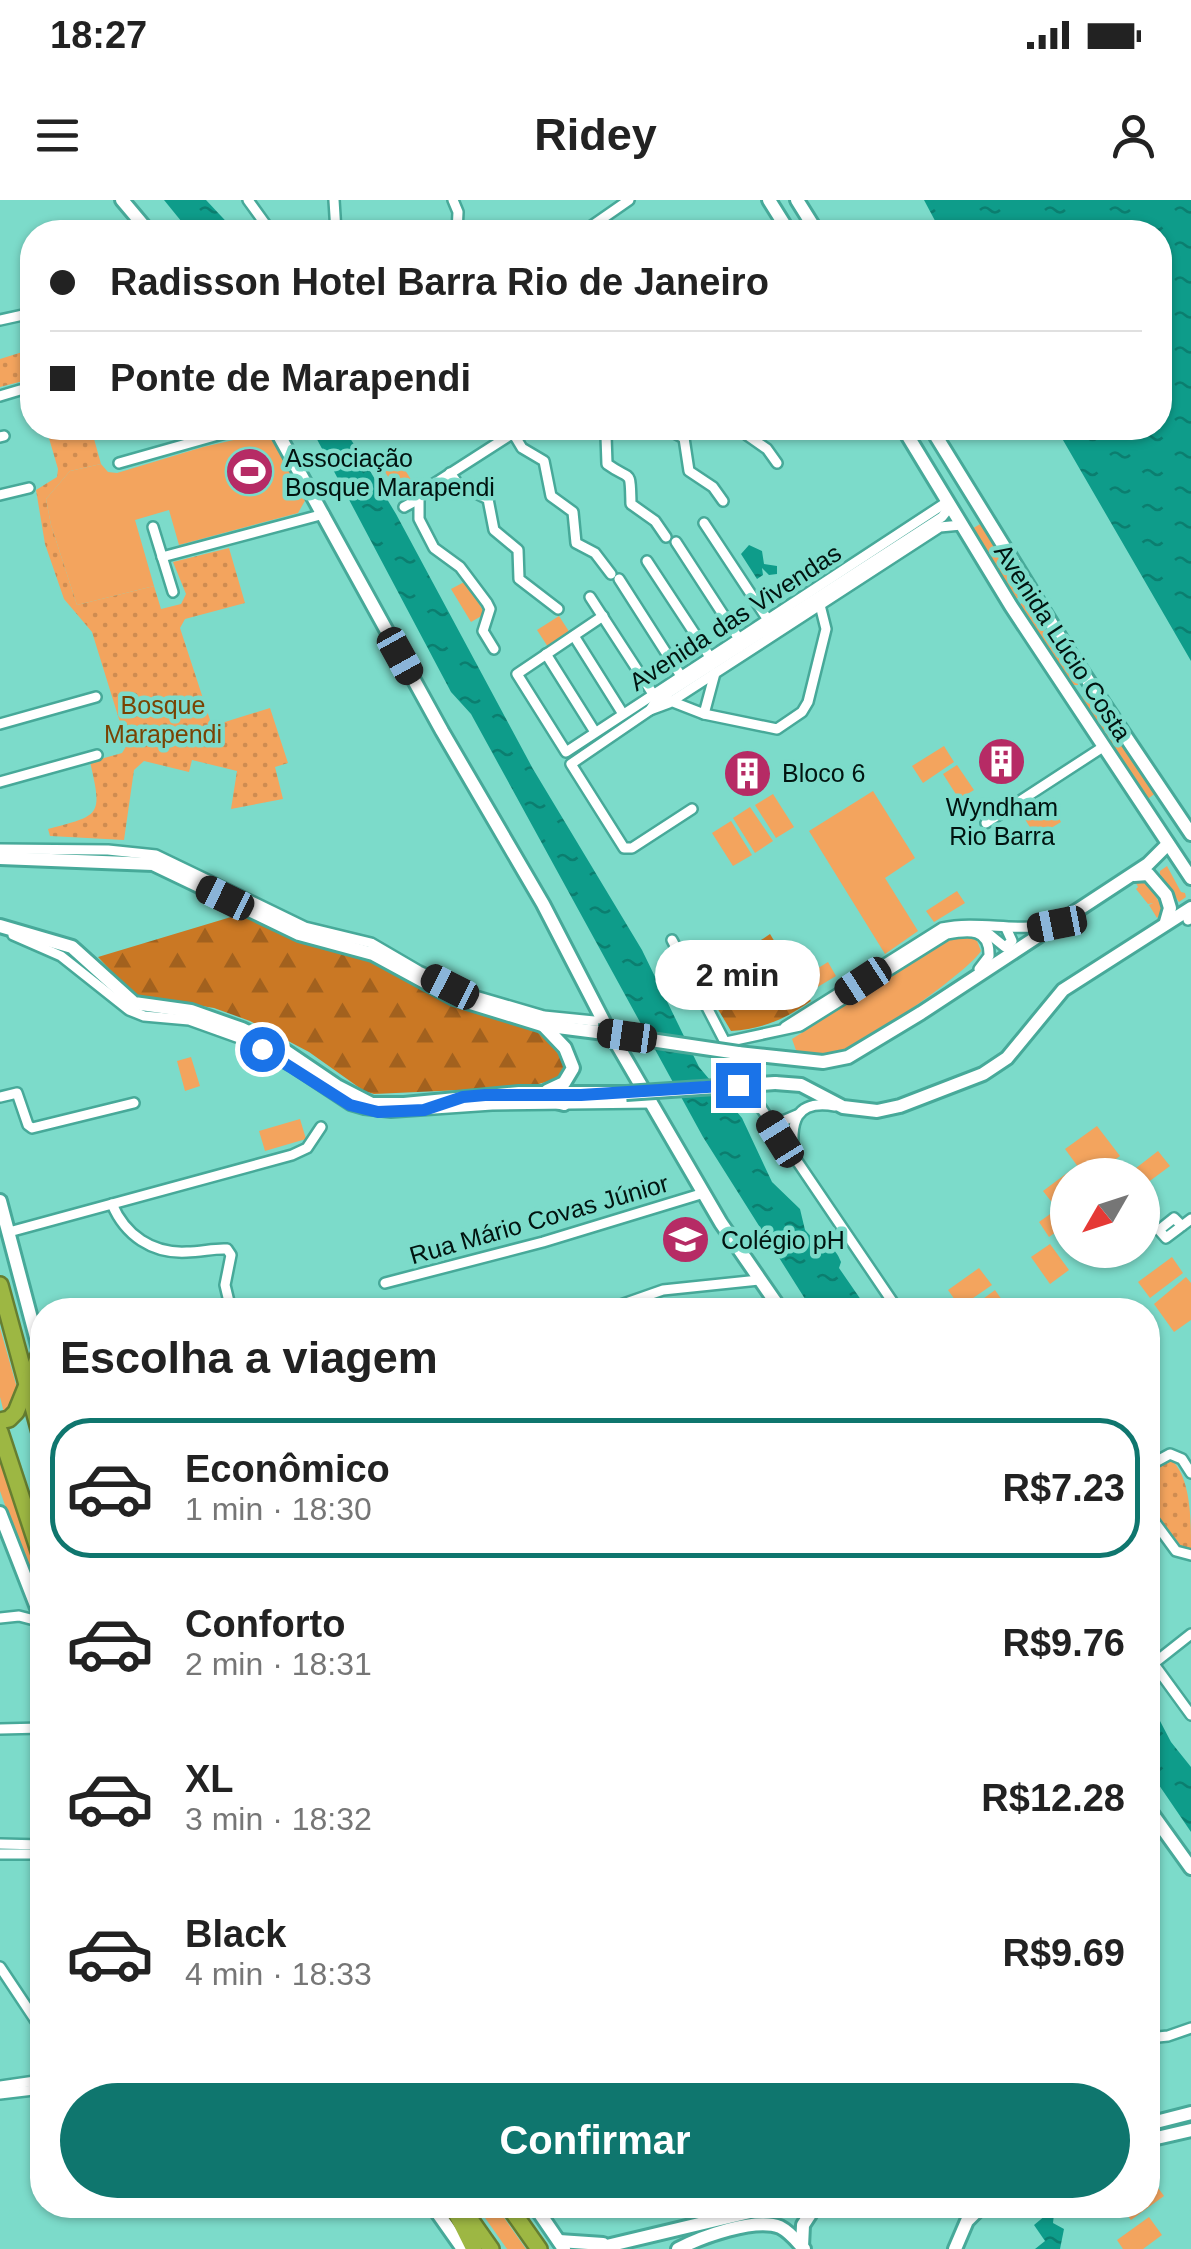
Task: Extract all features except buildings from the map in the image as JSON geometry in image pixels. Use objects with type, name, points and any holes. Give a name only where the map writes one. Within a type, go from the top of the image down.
[{"type":"highway","points":[[0,1286],[30,1396]]},
{"type":"highway","points":[[0,1421],[16,1412],[30,1384]]},
{"type":"highway","points":[[0,1432],[30,1523]]},
{"type":"highway","points":[[458,2218],[474,2249]]},
{"type":"highway","points":[[469,2218],[491,2249]]},
{"type":"highway","points":[[517,2218],[539,2249]]},
{"type":"street","points":[[122,200],[139,220]]},
{"type":"street","points":[[600,220],[629,200]]},
{"type":"street","points":[[0,396],[20,390]]},
{"type":"street","points":[[119,463],[200,440]]},
{"type":"street","points":[[282,440],[543,904],[600,1027],[652,1103],[772,1298]]},
{"type":"street","points":[[404,507],[501,440]]},
{"type":"street","points":[[520,440],[522,448],[544,461],[551,496],[573,512],[576,542],[595,552],[615,577],[681,676]]},
{"type":"street","points":[[606,440],[607,464],[628,474],[631,480],[631,504],[655,522],[666,537]]},
{"type":"street","points":[[684,440],[689,471],[713,488],[723,501]]},
{"type":"street","points":[[754,440],[777,463]]},
{"type":"street","name":"Avenida Lúcio Costa","points":[[911,440],[1049,664],[1191,878]]},
{"type":"street","name":"Avenida Lúcio Costa","points":[[938,440],[1069,652],[1191,836]]},
{"type":"street","points":[[450,473],[458,484],[488,499],[494,530],[518,550],[520,579],[558,609]]},
{"type":"street","points":[[0,495],[29,488]]},
{"type":"street","points":[[419,498],[419,519],[434,548],[460,567],[487,602],[490,609],[483,631],[494,649]]},
{"type":"street","points":[[668,699],[715,673],[942,517],[949,505]]},
{"type":"street","name":"Avenida das Vivendas","points":[[546,654],[516,674],[566,752],[926,515],[949,505]]},
{"type":"street","points":[[162,557],[324,514]]},
{"type":"street","points":[[704,523],[768,620]]},
{"type":"street","points":[[692,809],[632,848],[624,848],[572,763],[804,611],[940,528],[961,525]]},
{"type":"street","points":[[153,527],[173,592]]},
{"type":"street","points":[[676,542],[738,639]]},
{"type":"street","points":[[647,560],[710,658]]},
{"type":"street","points":[[590,596],[653,694]]},
{"type":"street","points":[[668,699],[704,714],[777,728],[802,712],[808,702],[826,629],[820,604]]},
{"type":"street","points":[[595,732],[546,654],[602,616]]},
{"type":"street","points":[[574,636],[623,714]]},
{"type":"street","points":[[1049,664],[1072,689],[1078,690],[1083,681],[1069,652]]},
{"type":"street","points":[[704,714],[715,673]]},
{"type":"street","points":[[0,724],[96,697]]},
{"type":"street","points":[[986,823],[1103,747]]},
{"type":"street","points":[[0,782],[97,755]]},
{"type":"street","points":[[227,894],[304,927],[383,950],[450,987],[510,1008],[738,1053],[822,1062],[840,1060],[959,988],[1155,859],[1166,842],[1163,825],[1167,816],[1173,817],[1191,836]]},
{"type":"street","points":[[0,839],[3,854],[137,862],[190,875],[299,934],[373,954],[454,998],[542,1025],[600,1027]]},
{"type":"street","points":[[767,1118],[782,1122],[814,1104],[888,1110],[996,1067],[1063,990],[1165,924],[1188,917],[1152,876],[1131,876]]},
{"type":"street","points":[[1165,924],[1170,912],[1167,897]]},
{"type":"street","points":[[0,911],[7,932],[61,956],[130,1010],[144,1016],[189,1020],[242,1039],[350,1105],[378,1112],[652,1103]]},
{"type":"street","points":[[778,1031],[942,928],[964,925],[1030,929],[1057,924]]},
{"type":"street","points":[[3,926],[72,947],[134,1003],[191,1011],[242,1029],[278,1046],[356,1098],[382,1105],[519,1093],[581,1095],[775,1082],[801,1085],[842,1106]]},
{"type":"street","points":[[726,1042],[800,1026],[940,936],[967,930],[990,934],[1000,946],[1007,946],[1012,937],[1006,927]]},
{"type":"street","points":[[959,988],[990,956],[983,934]]},
{"type":"street","points":[[672,940],[740,1074],[890,1298]]},
{"type":"street","points":[[356,949],[383,950]]},
{"type":"street","points":[[828,1008],[830,1002],[863,981],[871,971]]},
{"type":"street","points":[[510,1008],[542,1025],[558,1039],[574,1068],[564,1083],[544,1093]]},
{"type":"street","points":[[0,1097],[17,1093],[32,1128],[134,1103]]},
{"type":"street","points":[[519,1093],[564,1104]]},
{"type":"street","points":[[424,1110],[463,1097]]},
{"type":"street","points":[[794,1160],[793,1127],[800,1114]]},
{"type":"street","points":[[9,1232],[303,1151],[322,1127]]},
{"type":"street","name":"Rua Mário Covas Júnior","points":[[385,1283],[543,1242],[704,1193]]},
{"type":"street","points":[[0,1201],[30,1315]]},
{"type":"street","points":[[112,1204],[129,1232],[150,1246],[182,1253],[225,1248],[230,1255],[225,1285],[228,1298]]},
{"type":"street","points":[[1182,1226],[1191,1219]]},
{"type":"street","points":[[640,1298],[663,1290],[758,1280]]},
{"type":"street","points":[[1160,1459],[1170,1454],[1182,1459],[1191,1473]]},
{"type":"street","points":[[0,1513],[30,1583]]},
{"type":"street","points":[[1160,1529],[1176,1551],[1191,1555]]},
{"type":"street","points":[[20,1616],[30,1606]]},
{"type":"street","points":[[0,1618],[30,1618]]},
{"type":"street","points":[[1160,1654],[1191,1634]]},
{"type":"street","points":[[1160,1673],[1191,1715]]},
{"type":"street","points":[[0,1729],[30,1728]]},
{"type":"street","points":[[1160,1825],[1191,1868]]},
{"type":"street","points":[[0,1844],[30,1845]]},
{"type":"street","points":[[0,1854],[30,1854]]},
{"type":"street","points":[[0,1967],[30,2012]]},
{"type":"street","points":[[1160,2037],[1191,2028]]},
{"type":"street","points":[[0,2094],[30,2084]]},
{"type":"street","points":[[0,2086],[30,2090]]},
{"type":"street","points":[[1160,2121],[1191,2113]]},
{"type":"street","points":[[1160,2137],[1191,2130]]},
{"type":"street","points":[[441,2218],[463,2249]]},
{"type":"street","points":[[543,2218],[562,2245],[600,2246],[722,2218]]},
{"type":"street","points":[[803,2248],[803,2226],[808,2218]]},
{"type":"street","points":[[954,2249],[970,2218]]},
{"type":"street","points":[[678,2249],[710,2235],[763,2224],[781,2228],[803,2248]]},
{"type":"green space","points":[[20,353],[20,382],[0,387],[0,359]]},
{"type":"green space","name":"Bosque Marapendi","points":[[50,440],[94,440],[101,464],[70,471],[46,499],[77,605],[154,586],[161,609],[181,604],[186,594],[173,562],[229,548],[245,603],[185,619],[180,628],[212,726],[270,708],[288,763],[275,767],[283,799],[231,809],[237,771],[192,760],[189,772],[144,761],[134,770],[124,840],[50,836],[48,829],[93,811],[96,794],[90,762],[122,753],[127,745],[92,632],[64,599],[45,544],[36,490],[57,477]]},
{"type":"green space","points":[[234,440],[273,440],[306,499],[298,513],[179,545],[169,510],[135,520],[154,586],[77,605],[46,499],[70,471],[101,464],[108,472],[117,473]]},
{"type":"green space","points":[[400,462],[415,486],[400,495],[385,472]]},
{"type":"green space","points":[[982,523],[1025,593],[1013,601],[970,530]]},
{"type":"green space","points":[[466,581],[485,614],[471,622],[451,589]]},
{"type":"green space","points":[[1029,599],[1078,685],[1072,685],[1017,606]]},
{"type":"green space","points":[[559,616],[570,633],[548,647],[537,630]]},
{"type":"green space","points":[[1090,692],[1157,792],[1145,801],[1077,700]]},
{"type":"green space","points":[[944,746],[954,762],[923,783],[912,766]]},
{"type":"green space","points":[[957,765],[974,790],[959,799],[943,774]]},
{"type":"green space","points":[[873,791],[915,858],[885,878],[918,931],[885,954],[809,831]]},
{"type":"green space","points":[[773,794],[794,827],[776,838],[755,805]]},
{"type":"green space","points":[[1047,800],[1054,810],[1039,820],[1055,811],[1061,822],[1036,837],[1023,816]]},
{"type":"green space","points":[[750,807],[773,841],[755,853],[733,818]]},
{"type":"green space","points":[[731,821],[752,855],[733,866],[712,833]]},
{"type":"green space","points":[[1167,866],[1185,893],[1186,897],[1179,902],[1160,876]]},
{"type":"green space","points":[[1146,881],[1164,910],[1157,918],[1149,905],[1153,903],[1148,904],[1136,889],[1136,883]]},
{"type":"green space","points":[[957,891],[965,903],[934,922],[926,911]]},
{"type":"green space","points":[[241,914],[297,939],[371,959],[452,1003],[541,1031],[562,1059],[567,1076],[528,1087],[374,1094],[309,1052],[250,1021],[214,1008],[134,995],[98,957]]},
{"type":"green space","points":[[770,934],[811,1001],[773,1022],[731,1031],[701,981]]},
{"type":"green space","points":[[970,937],[977,941],[981,951],[973,961],[894,1021],[843,1052],[797,1053],[792,1039],[947,940]]},
{"type":"green space","points":[[828,962],[836,976],[811,991],[802,978]]},
{"type":"green space","points":[[191,1057],[200,1086],[185,1091],[177,1061]]},
{"type":"green space","points":[[300,1119],[306,1139],[265,1151],[259,1131]]},
{"type":"green space","points":[[1097,1126],[1120,1156],[1072,1158],[1065,1149]]},
{"type":"green space","points":[[1158,1151],[1170,1166],[1160,1173],[1160,1158],[1149,1158]]},
{"type":"green space","points":[[1050,1214],[1049,1237],[1039,1222]]},
{"type":"green space","points":[[1050,1244],[1050,1268],[1069,1270],[1050,1284],[1031,1257]]},
{"type":"green space","points":[[1172,1257],[1183,1273],[1150,1298],[1138,1282]]},
{"type":"green space","points":[[979,1268],[992,1285],[973,1298],[954,1298],[948,1290]]},
{"type":"green space","points":[[1186,1277],[1191,1283],[1191,1320],[1174,1332],[1160,1312],[1160,1299]]},
{"type":"green space","points":[[995,1290],[1001,1298],[984,1298]]},
{"type":"green space","points":[[0,1328],[19,1395],[4,1413],[0,1397]]},
{"type":"green space","points":[[1168,1457],[1176,1464],[1185,1485],[1191,1524],[1188,1552],[1178,1548],[1160,1523],[1160,1463]]},
{"type":"green space","points":[[0,1461],[30,1546],[27,1567],[0,1491]]},
{"type":"green space","points":[[485,2218],[504,2218],[526,2249],[507,2249]]},
{"type":"green space","points":[[1148,2218],[1162,2235],[1143,2249],[1123,2249],[1117,2240]]},
{"type":"water","points":[[164,200],[206,200],[225,220],[180,220]]},
{"type":"water","points":[[924,200],[1191,200],[1191,661],[1063,440],[1172,440],[1172,220],[935,220]]},
{"type":"water","points":[[317,440],[351,440],[396,514],[533,769],[642,950],[699,1067],[742,1118],[772,1182],[800,1209],[805,1230],[816,1242],[836,1253],[841,1262],[839,1268],[860,1298],[804,1298],[703,1137],[471,714],[451,692]]},
{"type":"water","points":[[749,545],[762,551],[764,564],[777,566],[777,574],[769,575],[762,568],[763,575],[757,579],[741,554]]},
{"type":"water","points":[[1160,1721],[1191,1767],[1191,1832],[1160,1787]]},
{"type":"water","points":[[1042,2218],[1054,2218],[1053,2223],[1064,2229],[1060,2249],[1035,2249],[1045,2241],[1034,2225]]},
{"type":"place","name":"Associação Bosque Marapendi","points":[[250,472]]},
{"type":"place","name":"Wyndham Rio Barra","points":[[1002,761]]},
{"type":"place","name":"Bloco 6","points":[[747,773]]},
{"type":"place","name":"Colégio pH","points":[[686,1240]]},
{"type":"route","points":[[262,1049],[350,1105],[378,1112],[424,1110],[463,1097],[485,1095],[581,1095],[738,1085]]}]
